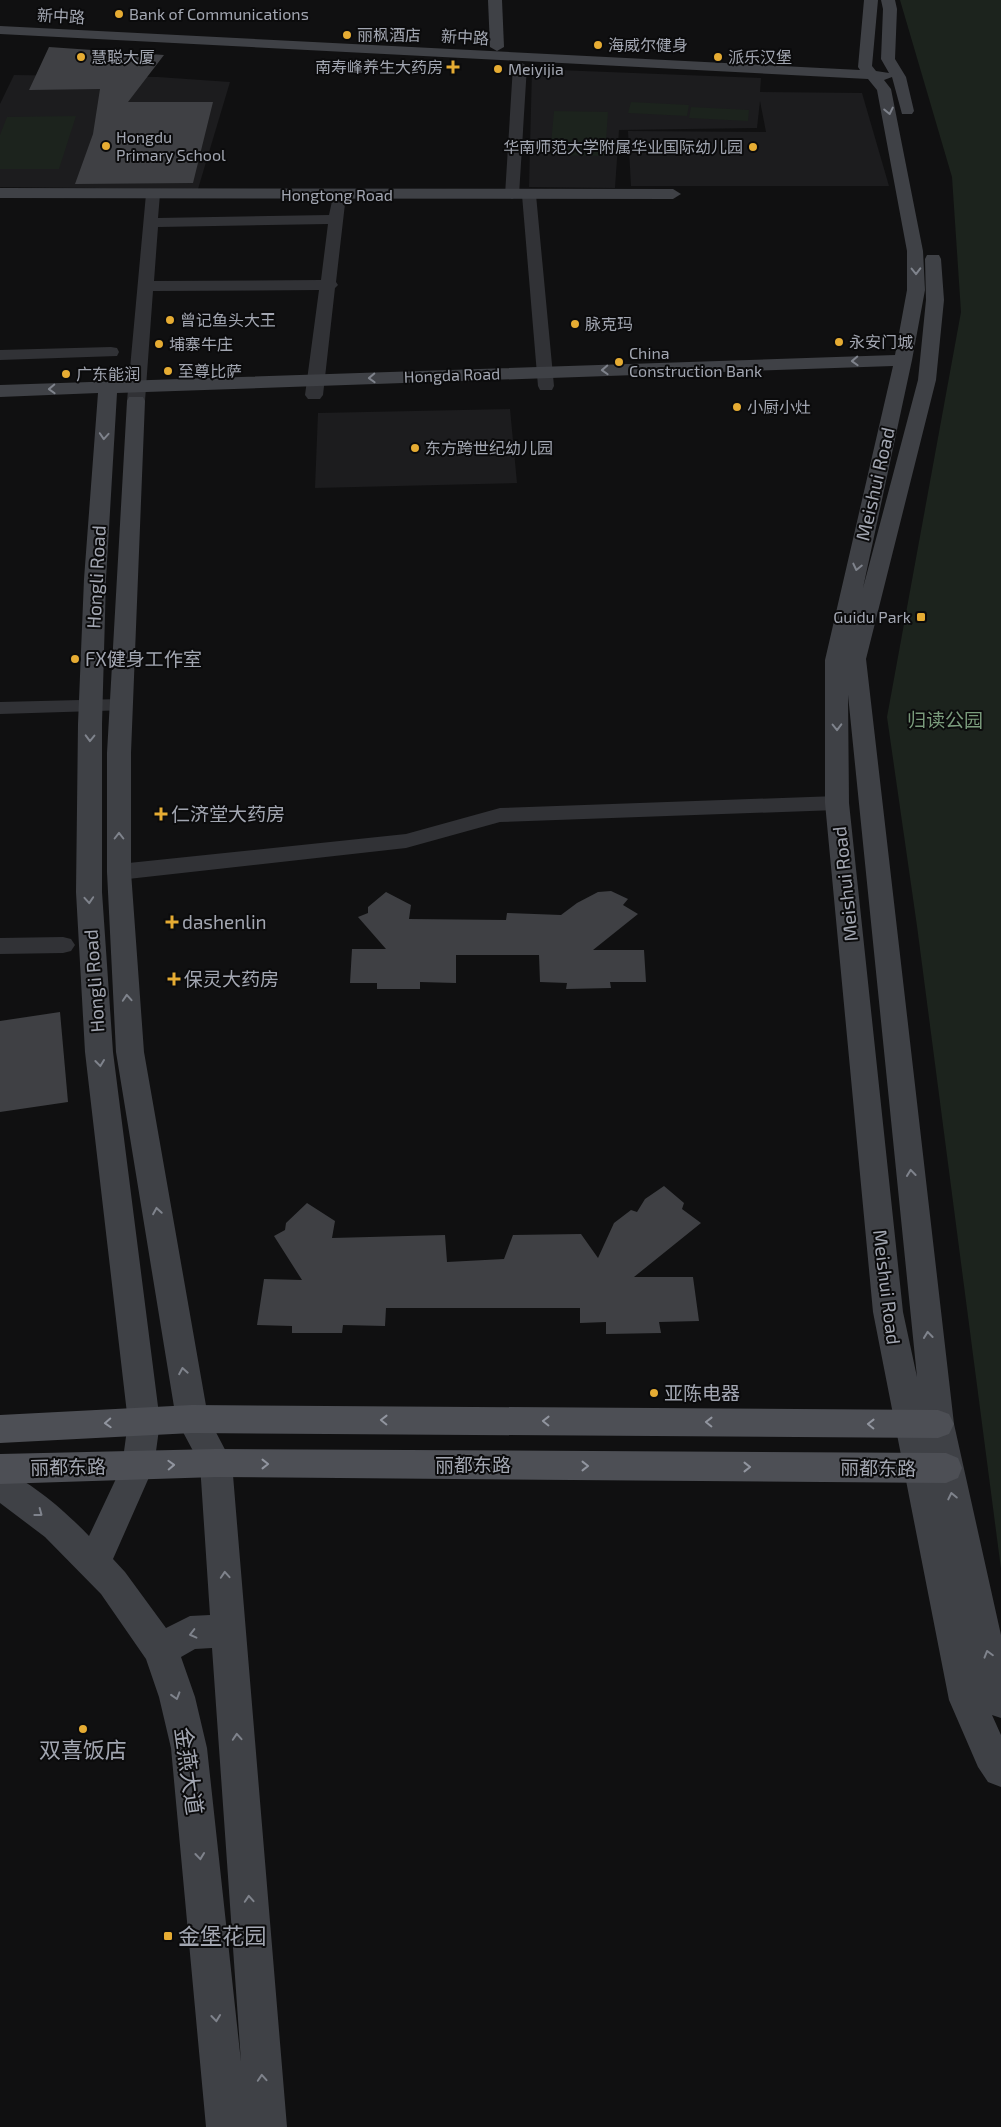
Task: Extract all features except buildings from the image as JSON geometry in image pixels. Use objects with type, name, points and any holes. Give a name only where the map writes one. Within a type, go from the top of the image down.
[{"type":"main road","points":[[495,0],[497,47]]},
{"type":"main road","name":"Meishui Road","points":[[871,0],[884,89],[915,252],[916,290],[902,367],[836,660],[838,803],[888,1312],[924,1424]]},
{"type":"main road","name":"Meishui Road","points":[[888,0],[890,9],[888,59],[882,72],[926,209],[934,262],[935,300],[928,380],[855,659],[924,1424],[966,1700],[991,1754],[1001,1769]]},
{"type":"main road","name":"新中路","points":[[0,20],[497,47],[882,72]]},
{"type":"main road","name":"新中路","points":[[0,30],[882,72]]},
{"type":"main road","name":"Hongtong Road","points":[[0,193],[673,194]]},
{"type":"main road","name":"Hongda Road","points":[[0,406],[107,395],[902,367]]},
{"type":"main road","name":"Hongda Road","points":[[0,391],[107,395]]},
{"type":"main road","name":"Hongli Road","points":[[137,394],[120,705],[119,872],[130,1052],[192,1419]]},
{"type":"main road","name":"Hongli Road","points":[[94,1563],[138,1466],[144,1422],[99,1052],[89,892],[90,706],[95,579],[107,395]]},
{"type":"main road","points":[[0,1428],[192,1419],[924,1424]]},
{"type":"main road","points":[[192,1419],[216,1464],[266,2127]]},
{"type":"main road","name":"丽都东路","points":[[0,1469],[216,1464],[932,1468]]},
{"type":"main road","name":"Meishui Road","points":[[932,1468],[1001,1701]]},
{"type":"main road","name":"金燕大道","points":[[0,1484],[57,1526],[114,1583],[161,1650],[177,1697],[189,1748],[227,2127]]},
{"type":"main road","points":[[161,1650],[190,1633],[229,1630]]},
{"type":"street","points":[[512,194],[520,66]]},
{"type":"street","points":[[137,394],[154,194]]},
{"type":"street","points":[[315,387],[330,285],[339,195]]},
{"type":"street","points":[[529,195],[546,379]]},
{"type":"street","points":[[151,223],[337,219]]},
{"type":"street","points":[[146,286],[330,285]]},
{"type":"street","points":[[0,355],[111,352]]},
{"type":"street","points":[[0,708],[120,705]]},
{"type":"street","points":[[119,872],[406,841],[500,815],[838,803]]},
{"type":"street","points":[[0,946],[63,945]]},
{"type":"shaded area","points":[[532,69],[761,78],[760,92],[862,93],[889,186],[631,186],[628,131],[766,132],[760,101],[757,128],[619,130],[615,188],[529,187]]},
{"type":"shaded area","name":"Hongdu Primary School","points":[[14,75],[158,77],[230,82],[198,189],[0,187],[0,104]]},
{"type":"shaded area","name":"东方跨世纪幼儿园","points":[[510,409],[517,483],[315,488],[318,413]]},
{"type":"green space","name":"归读公园","points":[[900,0],[1001,0],[1001,1569],[917,926],[887,717],[961,312],[952,177]]},
{"type":"green space","points":[[631,102],[689,105],[687,116],[628,113]]},
{"type":"green space","points":[[691,107],[749,110],[748,121],[689,118]]},
{"type":"green space","points":[[554,111],[608,112],[605,156],[550,155]]},
{"type":"green space","points":[[76,116],[59,169],[0,169],[0,135],[7,117]]},
{"type":"place","name":"Bank of Communications","points":[[119,14]]},
{"type":"place","name":"丽枫酒店","points":[[347,35]]},
{"type":"place","name":"海威尔健身","points":[[598,45]]},
{"type":"place","name":"慧聪大厦","points":[[81,57]]},
{"type":"place","name":"派乐汉堡","points":[[718,57]]},
{"type":"place","name":"南寿峰养生大药房","points":[[453,67]]},
{"type":"place","name":"Meiyijia","points":[[498,69]]},
{"type":"place","name":"Hongdu Primary School","points":[[106,146]]},
{"type":"place","name":"华南师范大学附属华业国际幼儿园","points":[[753,147]]},
{"type":"place","name":"曾记鱼头大王","points":[[170,320]]},
{"type":"place","name":"脉克玛","points":[[575,324]]},
{"type":"place","name":"永安门城","points":[[839,342]]},
{"type":"place","name":"埔寨牛庄","points":[[159,344]]},
{"type":"place","name":"China Construction Bank","points":[[619,362]]},
{"type":"place","name":"至尊比萨","points":[[168,371]]},
{"type":"place","name":"广东能润","points":[[66,374]]},
{"type":"place","name":"小厨小灶","points":[[737,407]]},
{"type":"place","name":"东方跨世纪幼儿园","points":[[415,448]]},
{"type":"place","name":"Guidu Park","points":[[921,617]]},
{"type":"place","name":"FX健身工作室","points":[[75,659]]},
{"type":"place","name":"仁济堂大药房","points":[[161,814]]},
{"type":"place","name":"dashenlin","points":[[172,922]]},
{"type":"place","name":"保灵大药房","points":[[174,979]]},
{"type":"place","name":"亚陈电器","points":[[654,1393]]},
{"type":"place","name":"双喜饭店","points":[[83,1729]]},
{"type":"place","name":"金堡花园","points":[[168,1936]]}]
